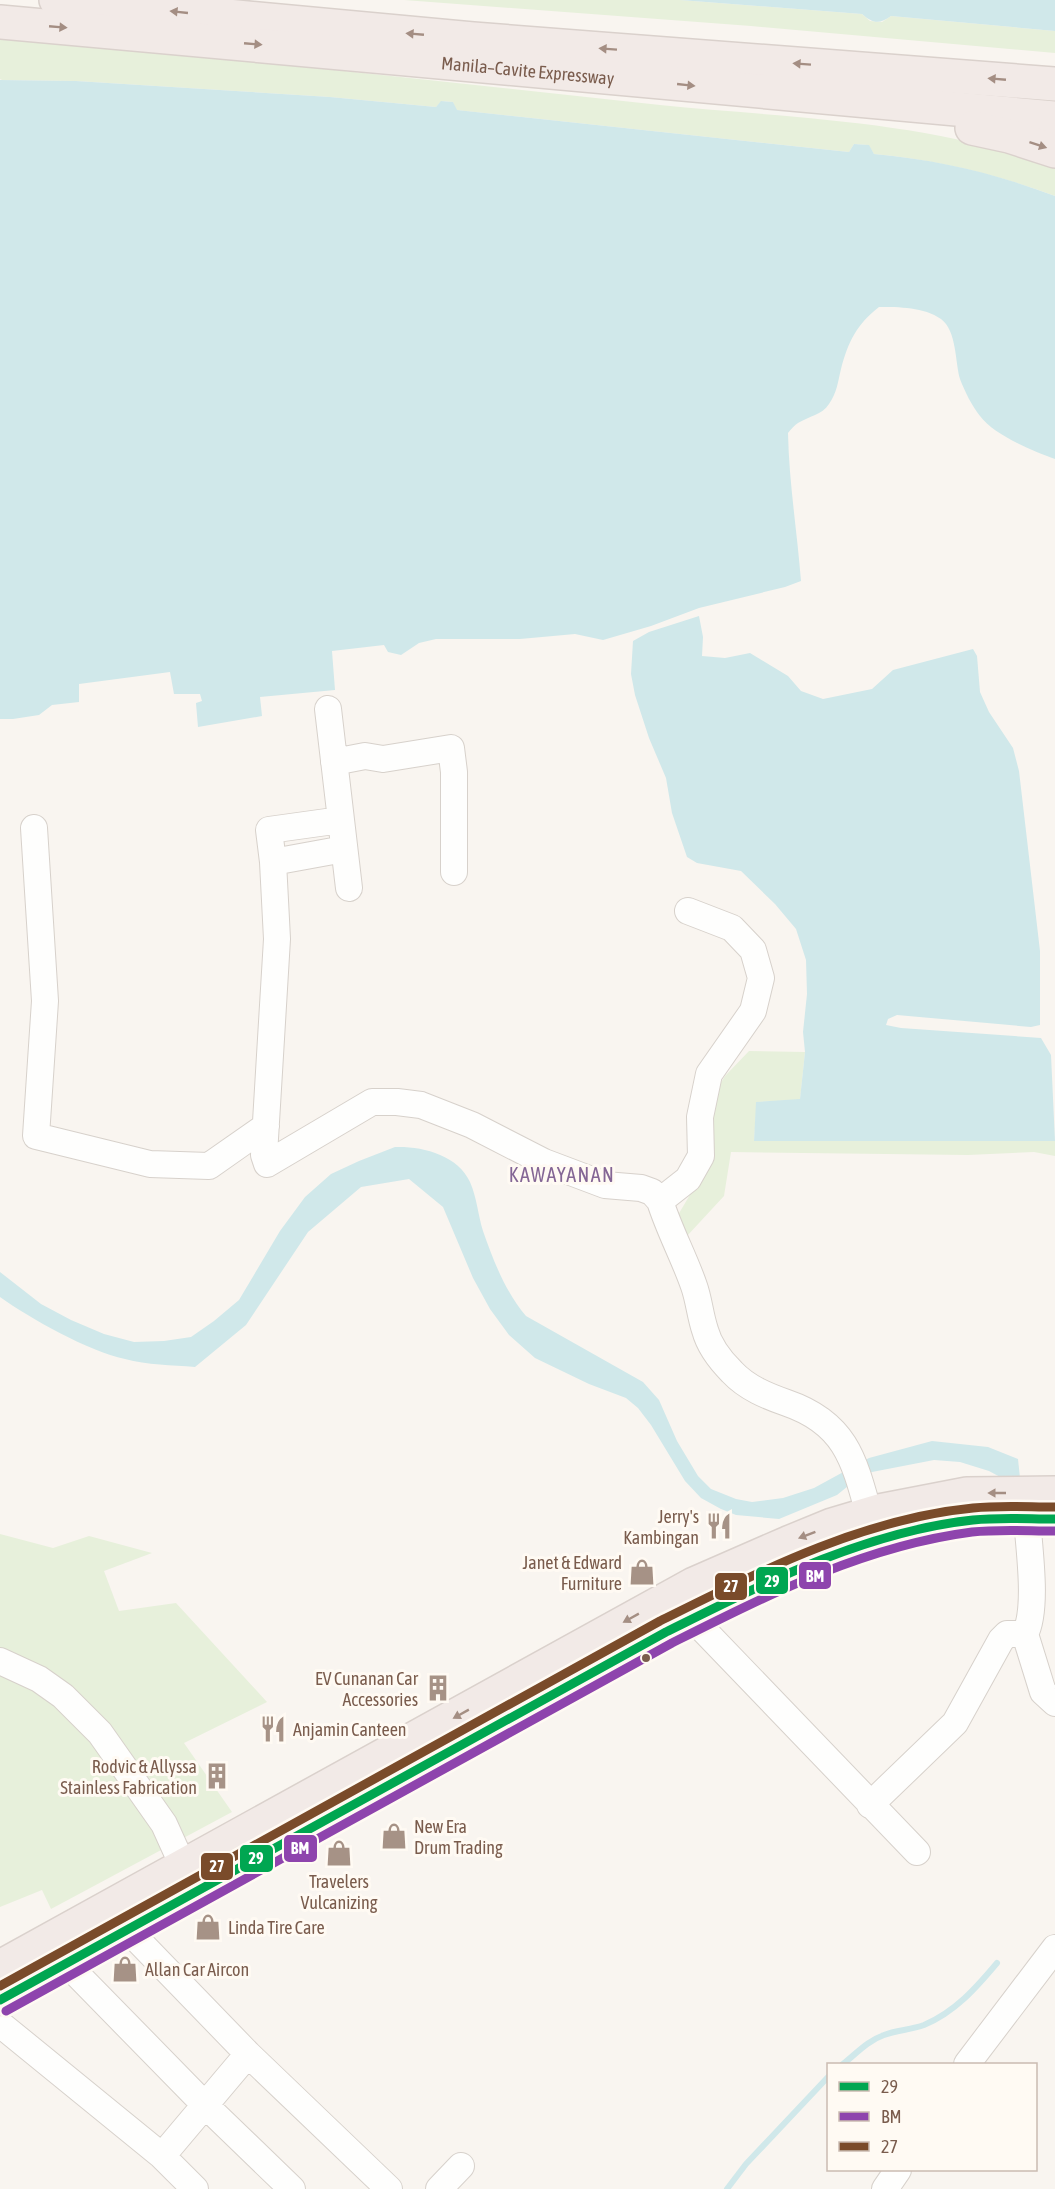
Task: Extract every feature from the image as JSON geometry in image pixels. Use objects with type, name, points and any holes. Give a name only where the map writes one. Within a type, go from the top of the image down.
[{"type":"highway","name":"Manila–Cavite Expressway","points":[[56,0],[473,39],[1055,84]]},
{"type":"highway","name":"Manila–Cavite Expressway","points":[[0,22],[1055,118]]},
{"type":"highway","points":[[754,92],[950,124],[1009,136],[1055,151]]},
{"type":"highway","points":[[0,1967],[694,1584],[788,1543],[861,1487],[939,1498],[967,1494],[1055,1493]]},
{"type":"highway","points":[[0,2000],[693,1618],[790,1573],[894,1535],[972,1520],[1041,1519]]},
{"type":"street","points":[[328,709],[349,888]]},
{"type":"street","points":[[334,762],[365,756],[382,759],[451,748],[454,772],[454,872]]},
{"type":"street","points":[[341,820],[269,830],[277,939],[264,1155],[267,1164],[372,1102],[421,1105],[472,1125],[544,1162],[606,1185],[652,1191],[660,1201],[694,1285],[705,1332],[719,1357],[733,1374],[750,1388],[807,1410],[824,1420],[843,1442],[861,1487]]},
{"type":"street","points":[[34,828],[45,1001],[36,1136],[150,1164],[209,1166],[266,1126]]},
{"type":"street","points":[[273,862],[344,849]]},
{"type":"street","points":[[660,1201],[688,1179],[701,1156],[700,1117],[709,1074],[753,1011],[761,978],[753,950],[732,928],[688,910]]},
{"type":"street","points":[[1041,1519],[1029,1621],[1024,1634],[1043,1692],[1055,1703]]},
{"type":"street","points":[[693,1618],[917,1852]]},
{"type":"street","points":[[870,1805],[956,1723],[1001,1640],[1007,1634],[1024,1634]]},
{"type":"street","points":[[0,1661],[39,1679],[63,1696],[100,1733],[164,1824],[183,1866]]},
{"type":"street","points":[[128,1930],[248,2054],[389,2189]]},
{"type":"street","points":[[968,2063],[1055,1948]]},
{"type":"street","points":[[67,1964],[205,2105],[292,2189]]},
{"type":"street","points":[[0,2024],[162,2156],[195,2189]]},
{"type":"street","points":[[162,2156],[248,2054]]},
{"type":"street","points":[[439,2189],[461,2166]]},
{"type":"street","points":[[885,2189],[897,2171]]},
{"type":"green space","points":[[404,0],[680,0],[862,14],[870,21],[882,22],[891,16],[1055,31],[1055,53],[751,26]]},
{"type":"green space","points":[[0,36],[660,105],[809,118],[911,131],[961,140],[1055,169],[1055,196],[966,169],[874,154],[868,145],[854,144],[849,152],[456,110],[453,102],[442,101],[436,107],[330,97],[76,81],[2,80],[0,79]]},
{"type":"green space","points":[[749,1051],[805,1052],[800,1100],[757,1102],[754,1141],[1055,1141],[1055,1156],[1034,1152],[968,1155],[731,1152],[724,1196],[687,1236],[678,1215],[707,1166],[709,1102],[725,1076]]},
{"type":"green space","points":[[0,1534],[53,1548],[89,1536],[152,1553],[104,1571],[119,1611],[176,1603],[267,1702],[184,1743],[232,1812],[51,1909],[42,1890],[0,1907]]},
{"type":"water","points":[[680,0],[1055,0],[1055,31],[891,16],[876,22],[862,14]]},
{"type":"water","points":[[0,80],[76,81],[330,97],[436,107],[441,101],[453,102],[457,110],[849,152],[854,144],[869,145],[874,154],[944,164],[988,174],[1055,196],[1055,459],[1004,436],[980,416],[962,384],[953,339],[941,319],[919,310],[879,307],[859,327],[850,342],[832,400],[826,408],[798,423],[788,433],[791,488],[801,581],[699,608],[651,626],[603,640],[575,634],[520,639],[436,639],[419,643],[401,655],[388,652],[384,645],[332,651],[335,690],[260,697],[262,716],[198,727],[196,703],[202,701],[200,694],[174,694],[170,672],[79,684],[79,702],[52,705],[39,715],[0,719]]},
{"type":"water","points":[[699,616],[703,637],[702,656],[725,658],[750,653],[788,676],[801,691],[823,699],[872,689],[893,670],[973,649],[977,656],[980,692],[989,712],[1013,748],[1019,771],[1040,951],[1040,1025],[1031,1027],[897,1015],[888,1019],[886,1025],[1041,1038],[1051,1055],[1055,1141],[754,1141],[756,1102],[800,1099],[805,1052],[803,1032],[807,994],[806,960],[796,929],[775,904],[741,871],[697,863],[687,857],[672,813],[666,778],[649,738],[635,695],[631,674],[633,641],[649,632]]},
{"type":"water","points":[[395,1147],[416,1148],[438,1154],[457,1165],[470,1182],[483,1231],[506,1287],[526,1316],[643,1382],[659,1400],[677,1441],[698,1476],[711,1489],[736,1499],[752,1502],[783,1498],[814,1488],[869,1458],[932,1441],[988,1447],[1018,1459],[1020,1478],[1002,1478],[989,1471],[960,1462],[934,1460],[872,1472],[853,1482],[837,1495],[779,1519],[736,1515],[721,1509],[701,1498],[685,1481],[651,1425],[638,1408],[626,1398],[589,1384],[535,1358],[509,1335],[490,1309],[473,1278],[443,1207],[409,1179],[361,1187],[308,1232],[246,1325],[195,1367],[142,1362],[110,1355],[60,1333],[0,1297],[0,1272],[41,1304],[104,1334],[134,1342],[191,1337],[239,1300],[280,1231],[305,1197],[331,1174]]},
{"type":"waterway","points":[[844,2063],[878,2038],[889,2033],[924,2025],[946,2013],[973,1990],[997,1963]]},
{"type":"waterway","points":[[727,2189],[746,2164],[827,2078]]},
{"type":"transit line","name":"27","points":[[0,1986],[660,1621],[735,1584],[812,1550],[891,1523],[931,1514],[983,1507],[1055,1507]]},
{"type":"transit line","name":"29","points":[[0,2000],[666,1632],[739,1596],[815,1562],[853,1548],[932,1526],[983,1519],[1055,1519]]},
{"type":"transit line","name":"BM","points":[[6,2011],[672,1643],[781,1590],[855,1561],[932,1539],[982,1531],[1055,1531]]},
{"type":"place","name":"Jerry's Kambingan","points":[[719,1526]]},
{"type":"place","name":"Janet & Edward Furniture","points":[[642,1572]]},
{"type":"place","name":"EV Cunanan Car Accessories","points":[[438,1688]]},
{"type":"place","name":"Anjamin Canteen","points":[[273,1729]]},
{"type":"place","name":"Rodvic & Allyssa Stainless Fabrication","points":[[217,1776]]},
{"type":"place","name":"New Era Drum Trading","points":[[394,1836]]},
{"type":"place","name":"Travelers Vulcanizing","points":[[339,1853]]},
{"type":"place","name":"Linda Tire Care","points":[[208,1927]]},
{"type":"place","name":"Allan Car Aircon","points":[[125,1969]]},
{"type":"district","name":"KAWAYANAN","points":[[562,1174]]}]
